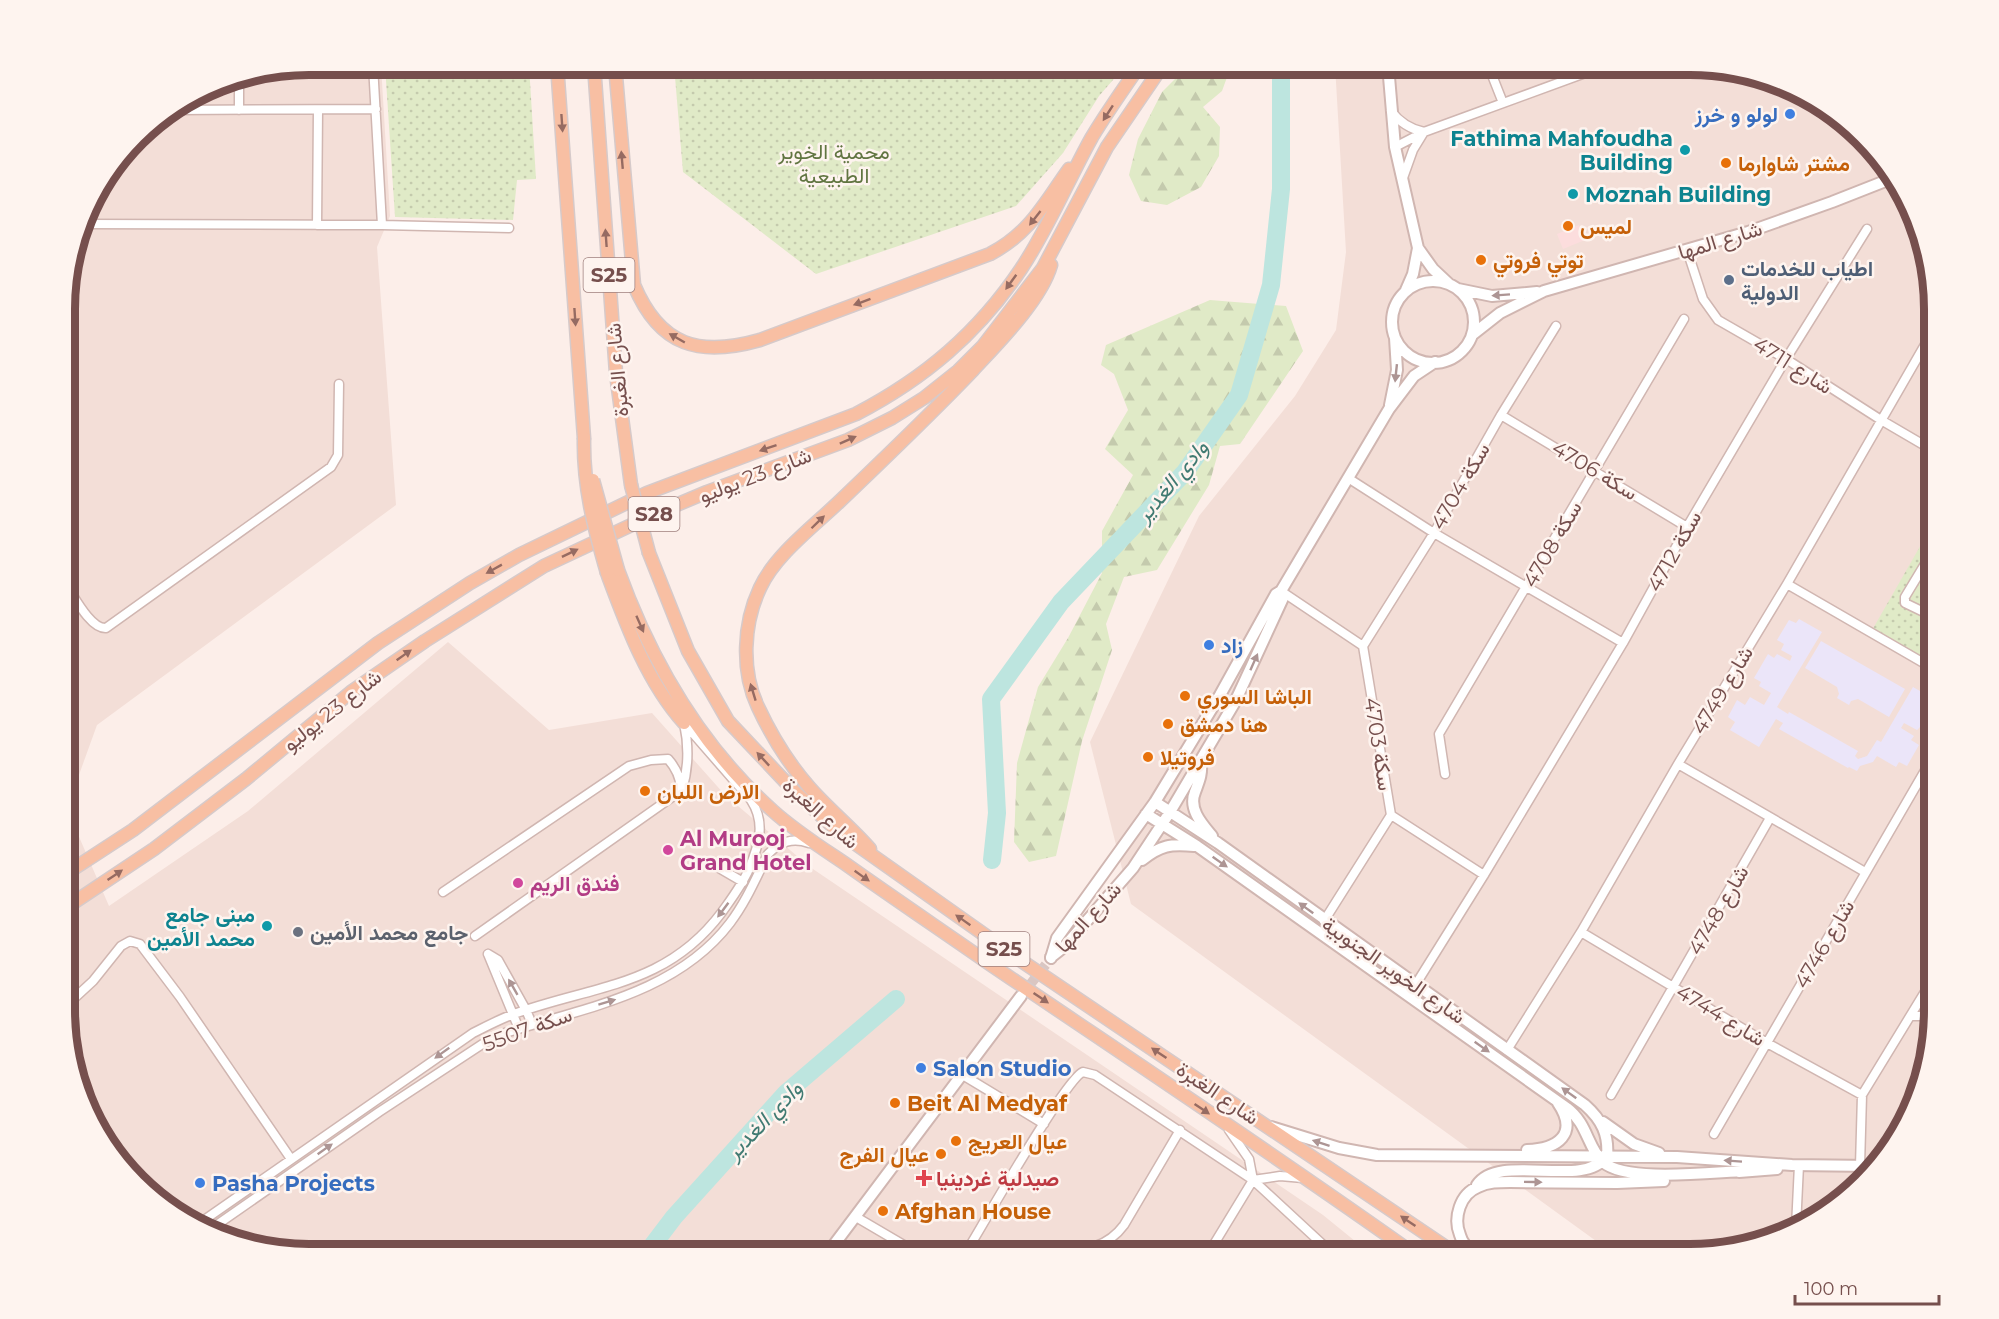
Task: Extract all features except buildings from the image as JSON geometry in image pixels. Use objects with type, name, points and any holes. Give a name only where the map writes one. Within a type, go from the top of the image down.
[{"type":"main road","name":"شارع الغبرة","points":[[558,75],[584,438],[613,572],[649,646],[679,699],[711,744],[774,812],[828,852],[1225,1125],[1308,1178],[1400,1244]]},
{"type":"main road","name":"شارع الغبرة","points":[[595,75],[616,373],[631,484],[649,553],[688,651],[728,721],[796,794],[839,832],[889,869],[1441,1244]]},
{"type":"main road","points":[[616,75],[634,285],[649,313],[662,327],[682,342],[714,349],[760,339],[943,272],[1005,246],[1040,213],[1093,136]]},
{"type":"main road","name":"شارع 23 يوليو","points":[[75,867],[133,830],[378,644],[470,583],[519,555],[647,493],[856,414],[881,401],[940,361],[998,301],[1022,268],[1093,136],[1133,75]]},
{"type":"main road","name":"شارع 23 يوليو","points":[[75,902],[154,849],[246,779],[351,692],[434,635],[544,566],[707,492],[848,440],[892,418],[924,398],[958,371],[983,346],[1023,295],[1056,247],[1107,147],[1156,75]]},
{"type":"main road","points":[[889,869],[847,823],[809,787],[765,721],[757,704],[747,665],[748,626],[753,606],[761,586],[782,556],[949,395],[997,343],[1023,312],[1047,277],[1056,247]]},
{"type":"main road","points":[[613,572],[622,612],[643,659],[662,693],[684,723]]},
{"type":"street","points":[[373,75],[382,225]]},
{"type":"street","points":[[1389,75],[1395,147],[1418,248],[1433,269],[1471,305],[1474,315],[1472,335],[1462,351],[1454,357],[1435,362],[1423,361],[1411,356],[1395,336],[1392,325],[1397,302],[1413,274],[1418,248]]},
{"type":"street","points":[[1492,75],[1503,103]]},
{"type":"street","points":[[1395,147],[1424,132],[1571,75]]},
{"type":"street","points":[[239,86],[239,110]]},
{"type":"street","points":[[186,110],[375,109]]},
{"type":"street","points":[[317,225],[318,110]]},
{"type":"street","points":[[1391,110],[1405,125],[1413,130],[1424,132]]},
{"type":"street","points":[[1402,178],[1413,150],[1424,132]]},
{"type":"street","name":"شارع المها","points":[[1454,287],[1492,296],[1544,291],[1757,229],[1886,181]]},
{"type":"street","points":[[91,224],[510,228]]},
{"type":"street","name":"سكة 4712","points":[[1416,984],[1623,644],[1687,527],[1786,359],[1867,229]]},
{"type":"street","name":"4711 شارع","points":[[1687,250],[1703,298],[1718,320],[1786,359],[1924,445]]},
{"type":"street","points":[[1404,293],[1414,285],[1426,282],[1438,281],[1454,287]]},
{"type":"street","name":"شارع المها","points":[[1472,335],[1500,313],[1544,291]]},
{"type":"street","name":"سكة 4708","points":[[1445,774],[1439,734],[1684,319]]},
{"type":"street","name":"سكة 4704","points":[[1363,646],[1434,534],[1556,326]]},
{"type":"street","name":"شارع المها","points":[[1389,408],[1397,370],[1395,336]]},
{"type":"street","name":"4749 شارع","points":[[1507,1050],[1581,932],[1678,764],[1787,585],[1924,346]]},
{"type":"street","name":"شارع المها","points":[[1281,591],[1283,598],[1235,702],[1162,825],[1133,868],[1065,946],[1051,958],[1057,938],[1155,802],[1220,695],[1276,594],[1281,591],[1389,408],[1414,376],[1435,362]]},
{"type":"street","points":[[75,597],[94,624],[101,628],[105,627],[331,467],[339,455],[339,384]]},
{"type":"street","name":"4706 سكة","points":[[1502,415],[1595,469],[1687,527]]},
{"type":"street","points":[[1348,478],[1434,534],[1623,644]]},
{"type":"street","points":[[1924,566],[1905,597],[1905,603],[1924,612]]},
{"type":"street","points":[[1787,585],[1924,663]]},
{"type":"street","points":[[1281,591],[1363,646]]},
{"type":"street","name":"4703 سكة","points":[[1324,921],[1391,815],[1363,646]]},
{"type":"street","points":[[475,936],[682,790],[688,752],[684,723]]},
{"type":"street","name":"سكة 5507","points":[[205,1220],[454,1045],[483,1028],[514,1014],[614,986],[659,968],[698,939],[715,922],[743,882],[755,855],[760,830],[758,812],[751,800],[684,723]]},
{"type":"street","points":[[443,892],[629,766],[668,759],[680,778],[682,790]]},
{"type":"street","points":[[1201,762],[1202,772],[1193,797],[1193,808],[1218,843]]},
{"type":"street","points":[[1678,764],[1865,872]]},
{"type":"street","name":"4746 شارع","points":[[1714,1134],[1924,772]]},
{"type":"street","name":"شارع الخوير الجنوبية","points":[[1155,802],[1218,843],[1324,921],[1585,1105],[1609,1128],[1648,1150],[1677,1156]]},
{"type":"street","name":"شارع الخوير الجنوبية","points":[[1146,814],[1197,846],[1551,1096],[1578,1118],[1603,1158]]},
{"type":"street","points":[[1391,815],[1484,875]]},
{"type":"street","name":"4748 شارع","points":[[1611,1095],[1770,818]]},
{"type":"street","name":"سكة 5507","points":[[216,1225],[467,1052],[502,1034],[648,987],[671,975],[693,960],[729,924],[744,902],[768,854],[780,844],[798,839],[828,852]]},
{"type":"street","points":[[1133,868],[1158,848],[1176,844],[1197,846]]},
{"type":"street","points":[[719,868],[743,882]]},
{"type":"street","name":"4744 شارع","points":[[1581,932],[1767,1043],[1862,1095]]},
{"type":"street","points":[[75,998],[93,981],[121,945],[130,941],[140,944],[180,997],[291,1159]]},
{"type":"street","points":[[519,1029],[489,962],[488,954],[496,958],[532,1024]]},
{"type":"street","points":[[1860,1166],[1862,1095],[1924,995]]},
{"type":"street","points":[[835,1244],[1021,996]]},
{"type":"street","points":[[1912,1016],[1924,1016]]},
{"type":"street","points":[[971,1244],[1044,1124],[1074,1078],[1083,1072],[1095,1075],[1253,1180],[1322,1244]]},
{"type":"street","points":[[961,1074],[1044,1124]]},
{"type":"street","points":[[1436,1157],[1455,1152],[1540,1150],[1552,1147],[1561,1141],[1566,1133],[1567,1123],[1559,1104],[1551,1096]]},
{"type":"street","points":[[1466,1244],[1460,1236],[1457,1219],[1462,1200],[1485,1177],[1498,1173],[1530,1170],[1574,1171],[1590,1168],[1603,1158],[1606,1135],[1598,1118]]},
{"type":"street","points":[[1214,1244],[1253,1180],[1252,1169],[1244,1149],[1225,1125]]},
{"type":"street","points":[[1267,1125],[1359,1153],[1396,1156],[1603,1158],[1677,1156],[1795,1165],[1864,1166]]},
{"type":"street","points":[[1100,1244],[1113,1238],[1124,1225],[1180,1130]]},
{"type":"street","points":[[1603,1158],[1619,1171],[1638,1174],[1745,1171]]},
{"type":"street","points":[[1475,1187],[1510,1182],[1617,1183],[1696,1179],[1795,1165]]},
{"type":"street","points":[[1795,1165],[1796,1219]]},
{"type":"street","points":[[1253,1180],[1281,1176],[1308,1178]]},
{"type":"street","points":[[856,1217],[902,1244]]},
{"type":"shaded area","points":[[309,75],[382,75],[390,216],[377,247],[396,505],[97,725],[75,786],[75,309],[79,263],[87,234],[99,205],[123,166],[143,143],[166,123],[205,99],[234,87],[263,79]]},
{"type":"shaded area","points":[[1336,75],[1690,75],[1736,79],[1765,87],[1794,99],[1833,123],[1856,143],[1876,166],[1900,205],[1912,234],[1920,263],[1924,309],[1924,1010],[1922,1041],[1916,1071],[1906,1100],[1893,1127],[1876,1153],[1856,1176],[1833,1196],[1794,1220],[1765,1232],[1721,1242],[1600,1244],[1131,904],[1090,742],[1199,516],[1295,396],[1336,330],[1346,252]]},
{"type":"shaded area","points":[[1579,225],[1585,240],[1563,249],[1557,234]]},
{"type":"shaded area","points":[[1799,619],[1822,632],[1777,707],[1858,751],[1855,756],[1858,759],[1867,756],[1877,740],[1881,742],[1913,687],[1924,693],[1924,729],[1920,727],[1917,730],[1904,723],[1901,728],[1914,736],[1911,740],[1919,745],[1907,766],[1899,762],[1896,767],[1877,756],[1873,762],[1860,766],[1857,771],[1848,768],[1779,729],[1783,723],[1776,719],[1759,747],[1730,730],[1735,722],[1728,717],[1737,700],[1745,705],[1750,697],[1764,705],[1771,693],[1759,686],[1761,682],[1754,678],[1768,654],[1774,658],[1777,654],[1790,661],[1792,656],[1781,650],[1784,644],[1777,640],[1789,620],[1796,623]]},
{"type":"shaded area","points":[[1821,641],[1905,689],[1889,717],[1858,699],[1851,701],[1849,705],[1837,698],[1839,694],[1837,687],[1805,668]]},
{"type":"shaded area","points":[[448,642],[549,730],[652,713],[725,795],[810,867],[1323,1215],[1359,1244],[309,1244],[263,1240],[234,1232],[205,1220],[179,1205],[143,1176],[123,1153],[106,1127],[87,1085],[79,1056],[75,1010],[75,827],[109,906],[248,811]]},
{"type":"green space","points":[[386,75],[530,75],[536,179],[517,180],[513,220],[395,217]]},
{"type":"green space","name":"محمية الخوير الطبيعية","points":[[675,75],[1117,75],[1099,96],[1063,153],[1016,206],[816,274],[683,172]]},
{"type":"green space","points":[[1179,75],[1228,75],[1222,91],[1203,107],[1220,127],[1219,156],[1201,187],[1167,205],[1141,201],[1129,175],[1138,139],[1162,92]]},
{"type":"green space","points":[[1210,300],[1286,306],[1303,351],[1240,444],[1220,446],[1209,485],[1157,570],[1124,577],[1106,624],[1112,650],[1082,741],[1056,856],[1029,862],[1014,842],[1017,763],[1038,687],[1068,638],[1102,573],[1102,531],[1133,475],[1105,449],[1128,410],[1114,374],[1101,365],[1106,345]]},
{"type":"green space","points":[[1924,539],[1924,663],[1871,632]]},
{"type":"waterway","name":"وادي الغدير","points":[[992,860],[997,813],[991,699],[1061,602],[1185,472],[1239,395],[1271,285],[1281,189],[1281,75]]},
{"type":"waterway","name":"وادي الغدير","points":[[654,1244],[674,1217],[786,1093],[896,999]]},
{"type":"tunnel","points":[[1021,996],[1051,958]]},
{"type":"place","name":"لولو و خرز","points":[[1790,114]]},
{"type":"place","name":"Fathima Mahfoudha Building","points":[[1685,150]]},
{"type":"place","name":"مشتر شاوارما","points":[[1726,163]]},
{"type":"place","name":"Moznah Building","points":[[1573,194]]},
{"type":"place","name":"لميس","points":[[1568,226]]},
{"type":"place","name":"توتي فروتي","points":[[1481,260]]},
{"type":"place","name":"اطياب للخدمات الدولية","points":[[1729,280]]},
{"type":"place","name":"زاد","points":[[1209,645]]},
{"type":"place","name":"الباشا السوري","points":[[1185,696]]},
{"type":"place","name":"هنا دمشق","points":[[1168,724]]},
{"type":"place","name":"فروتيلا","points":[[1148,757]]},
{"type":"place","name":"الارض اللبان","points":[[645,791]]},
{"type":"place","name":"Al Murooj Grand Hotel","points":[[668,850]]},
{"type":"place","name":"فندق الريم","points":[[518,883]]},
{"type":"place","name":"مبنى جامع محمد الأمين","points":[[267,926]]},
{"type":"place","name":"جامع محمد الأمين","points":[[298,932]]},
{"type":"place","name":"Salon Studio","points":[[921,1068]]},
{"type":"place","name":"Beit Al Medyaf","points":[[895,1103]]},
{"type":"place","name":"عيال العريج","points":[[956,1141]]},
{"type":"place","name":"عيال الفرج","points":[[941,1154]]},
{"type":"place","name":"صيدلية غردينيا","points":[[924,1178]]},
{"type":"place","name":"Pasha Projects","points":[[200,1183]]},
{"type":"place","name":"Afghan House","points":[[883,1211]]}]
